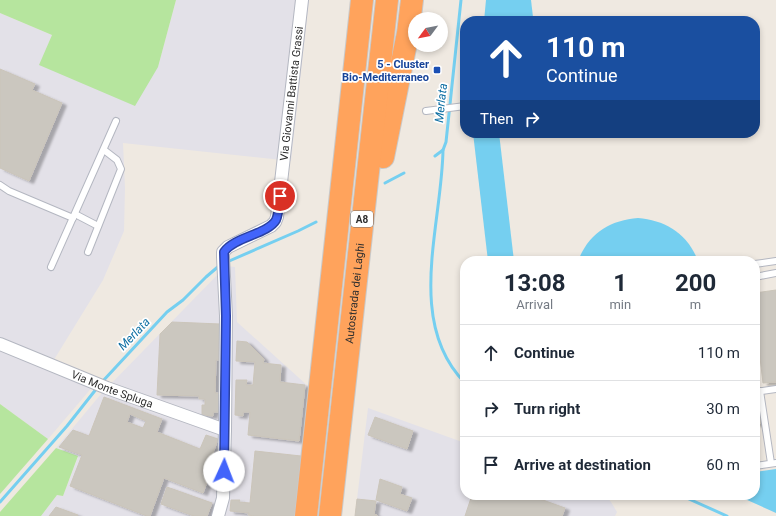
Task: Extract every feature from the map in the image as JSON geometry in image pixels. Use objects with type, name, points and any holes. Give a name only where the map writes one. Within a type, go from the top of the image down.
[{"type":"highway","points":[[327,320],[328,180],[348,0]]},
{"type":"highway","name":"A8","points":[[306,516],[362,0]]},
{"type":"highway","name":"Autostrada dei Laghi","points":[[330,516],[387,0]]},
{"type":"highway","points":[[338,438],[365,323],[384,144],[408,34],[412,0]]},
{"type":"street","name":"Via Giovanni Battista Grassi","points":[[218,516],[223,498],[225,430],[225,300],[223,257],[224,252],[228,247],[271,226],[277,217],[302,0]]},
{"type":"street","name":"Via Monte Spluga","points":[[0,344],[107,388],[225,430]]},
{"type":"lane","points":[[426,111],[460,107]]},
{"type":"lane","points":[[51,267],[116,121]]},
{"type":"lane","points":[[88,252],[121,169],[117,160],[104,150]]},
{"type":"lane","points":[[0,186],[9,191],[98,226]]},
{"type":"lane","points":[[760,263],[776,261]]},
{"type":"lane","points":[[760,276],[776,273]]},
{"type":"lane","points":[[760,391],[776,389]]},
{"type":"lane","points":[[760,401],[773,463],[760,465]]},
{"type":"shaded area","points":[[176,0],[309,0],[291,161],[123,143],[125,188],[124,231],[103,280],[52,363],[0,341],[0,13],[52,35],[40,65],[158,67]]},
{"type":"shaded area","points":[[226,266],[235,267],[237,322],[309,387],[296,516],[41,516],[57,495],[63,496],[78,457],[56,448],[101,394]]},
{"type":"shaded area","points":[[0,349],[94,385],[48,439],[0,404]]},
{"type":"shaded area","points":[[368,408],[460,441],[460,500],[609,500],[617,512],[615,516],[355,516]]},
{"type":"green space","points":[[0,0],[176,0],[158,67],[135,106],[39,65],[52,35],[0,13]]},
{"type":"green space","points":[[0,404],[48,439],[0,494]]},
{"type":"green space","points":[[56,448],[78,456],[63,496],[57,495],[41,516],[0,516],[0,512]]},
{"type":"water","points":[[486,0],[531,0],[533,16],[484,16]]},
{"type":"water","points":[[474,138],[500,138],[513,256],[487,256]]},
{"type":"water","points":[[628,219],[648,219],[666,225],[682,236],[694,251],[696,256],[580,256],[588,243],[601,230],[609,225]]},
{"type":"water","points":[[776,469],[776,513],[747,500],[760,500],[760,471]]},
{"type":"building","points":[[0,69],[35,84],[32,90],[62,103],[29,181],[0,168]]},
{"type":"building","points":[[776,290],[776,382],[763,383],[760,358],[760,292]]},
{"type":"building","points":[[172,322],[220,324],[219,360],[216,360],[215,393],[220,393],[219,412],[213,412],[213,416],[202,415],[202,405],[205,405],[205,399],[199,399],[199,396],[157,395],[160,334]]},
{"type":"building","points":[[237,341],[247,342],[264,359],[263,363],[281,365],[280,382],[305,385],[299,441],[248,435],[250,412],[243,412],[243,416],[235,415],[236,380],[247,380],[246,385],[253,385],[255,362],[236,361]]},
{"type":"building","points":[[104,397],[162,419],[157,432],[200,449],[206,435],[218,439],[213,453],[217,455],[203,493],[164,478],[150,516],[147,516],[70,486],[82,455],[59,447],[73,430],[89,436]],"holes":[[[130,414],[146,421],[143,428],[127,422]]]},
{"type":"building","points":[[375,417],[413,431],[407,449],[368,435]]},
{"type":"building","points":[[255,451],[301,456],[295,516],[254,516],[248,515],[249,513],[230,511],[231,500],[240,500],[239,502],[250,503]]},
{"type":"building","points":[[380,479],[402,487],[400,494],[412,498],[407,511],[376,500]]},
{"type":"building","points":[[167,487],[212,503],[207,516],[194,516],[161,504]]},
{"type":"building","points":[[357,499],[376,501],[374,514],[377,516],[355,516]]},
{"type":"building","points":[[470,500],[543,500],[565,508],[562,516],[465,516]]},
{"type":"building","points":[[56,507],[78,515],[49,516]]},
{"type":"waterway","name":"Merlata","points":[[435,156],[443,150],[446,142],[461,0]]},
{"type":"waterway","points":[[443,150],[431,272],[431,302],[436,331],[447,359],[460,376]]},
{"type":"waterway","name":"Merlata","points":[[385,183],[404,173]]},
{"type":"waterway","name":"Merlata","points":[[227,262],[316,222]]},
{"type":"waterway","name":"Merlata","points":[[102,382],[167,312],[183,300],[220,265]]},
{"type":"waterway","name":"Merlata","points":[[0,502],[67,426],[97,388]]},
{"type":"waterway","points":[[691,500],[727,516]]},
{"type":"place","name":"5 - Cluster Bio-Mediterraneo","points":[[437,70]]},
{"type":"route","points":[[224,471],[226,316],[224,252],[228,247],[271,226],[277,217],[280,196]]}]
